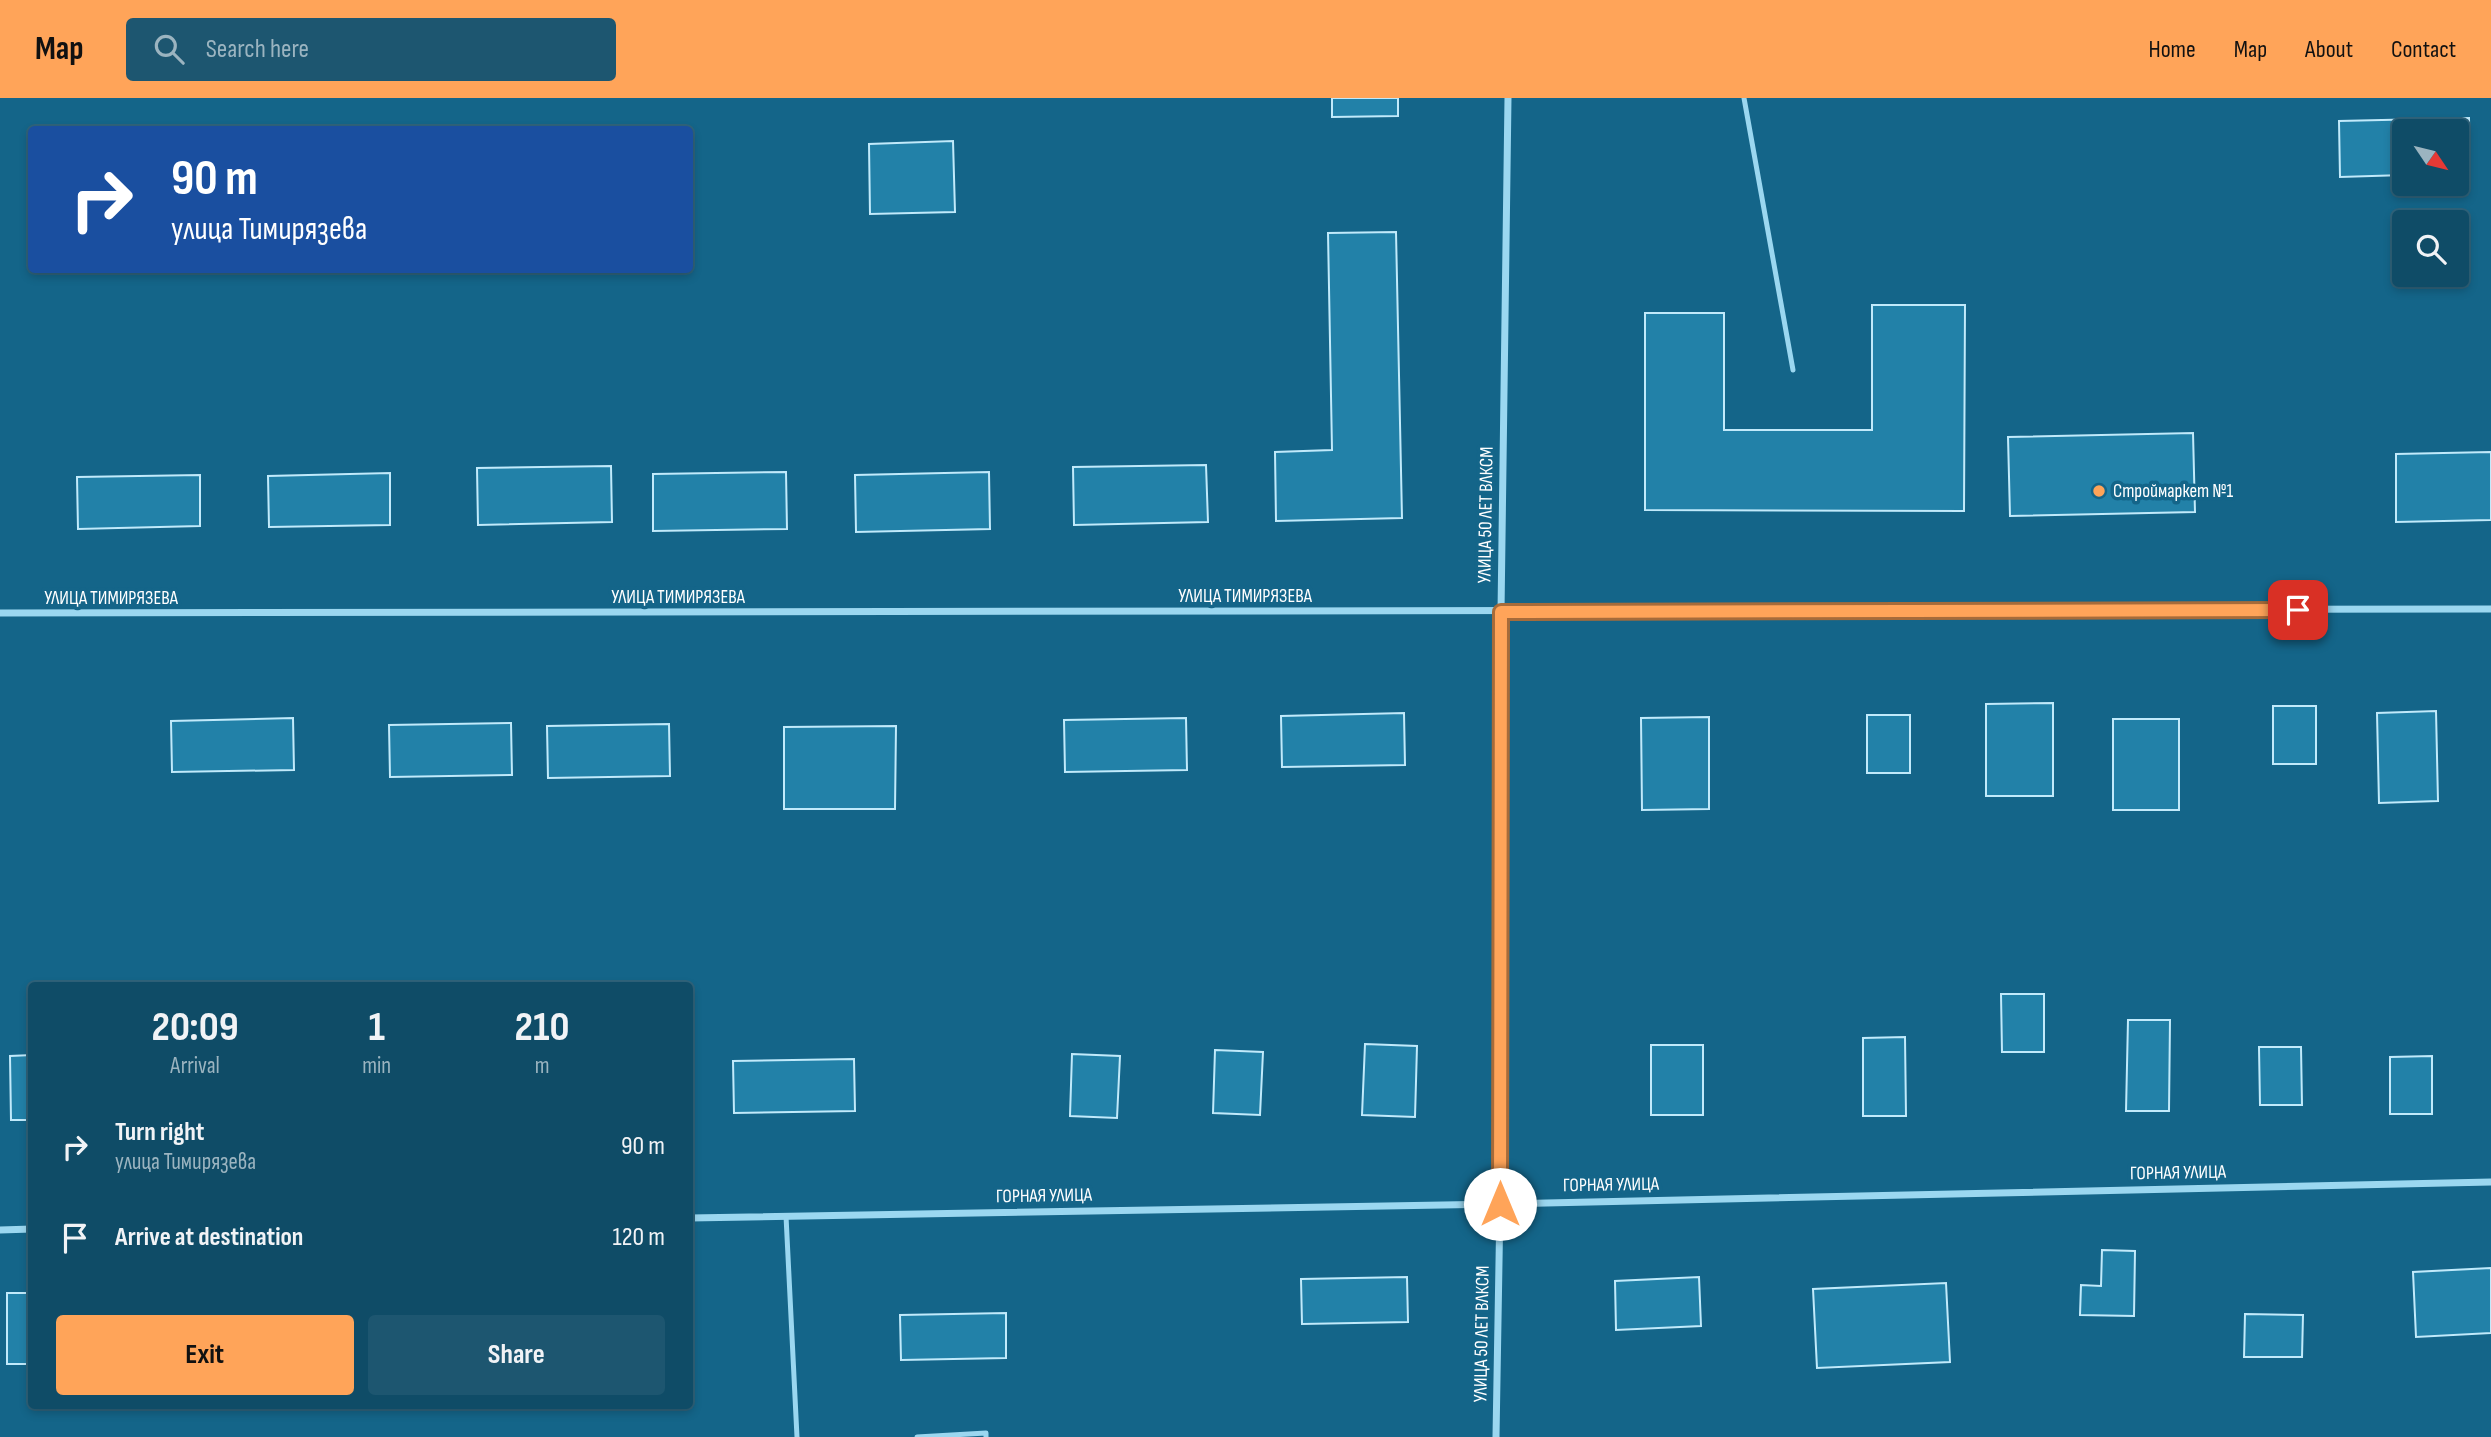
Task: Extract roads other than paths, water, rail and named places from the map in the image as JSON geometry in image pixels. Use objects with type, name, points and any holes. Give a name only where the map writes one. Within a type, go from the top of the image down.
[{"type":"street","name":"УЛИЦА 50 ЛЕТ ВЛКСМ","points":[[1496,1437],[1500,1204],[1501,612],[1508,98]]},
{"type":"street","name":"УЛИЦА ТИМИРЯЗЕВА","points":[[0,613],[2491,609]]},
{"type":"street","name":"ГОРНАЯ УЛИЦА","points":[[693,1218],[1500,1204],[2491,1182]]},
{"type":"street","points":[[0,1230],[28,1229]]},
{"type":"lane","points":[[1744,98],[1793,370]]},
{"type":"lane","points":[[786,1216],[797,1437]]},
{"type":"lane","points":[[917,1437],[986,1433],[986,1437]]},
{"type":"place","name":"Строймаркет №1","points":[[2099,491]]}]
